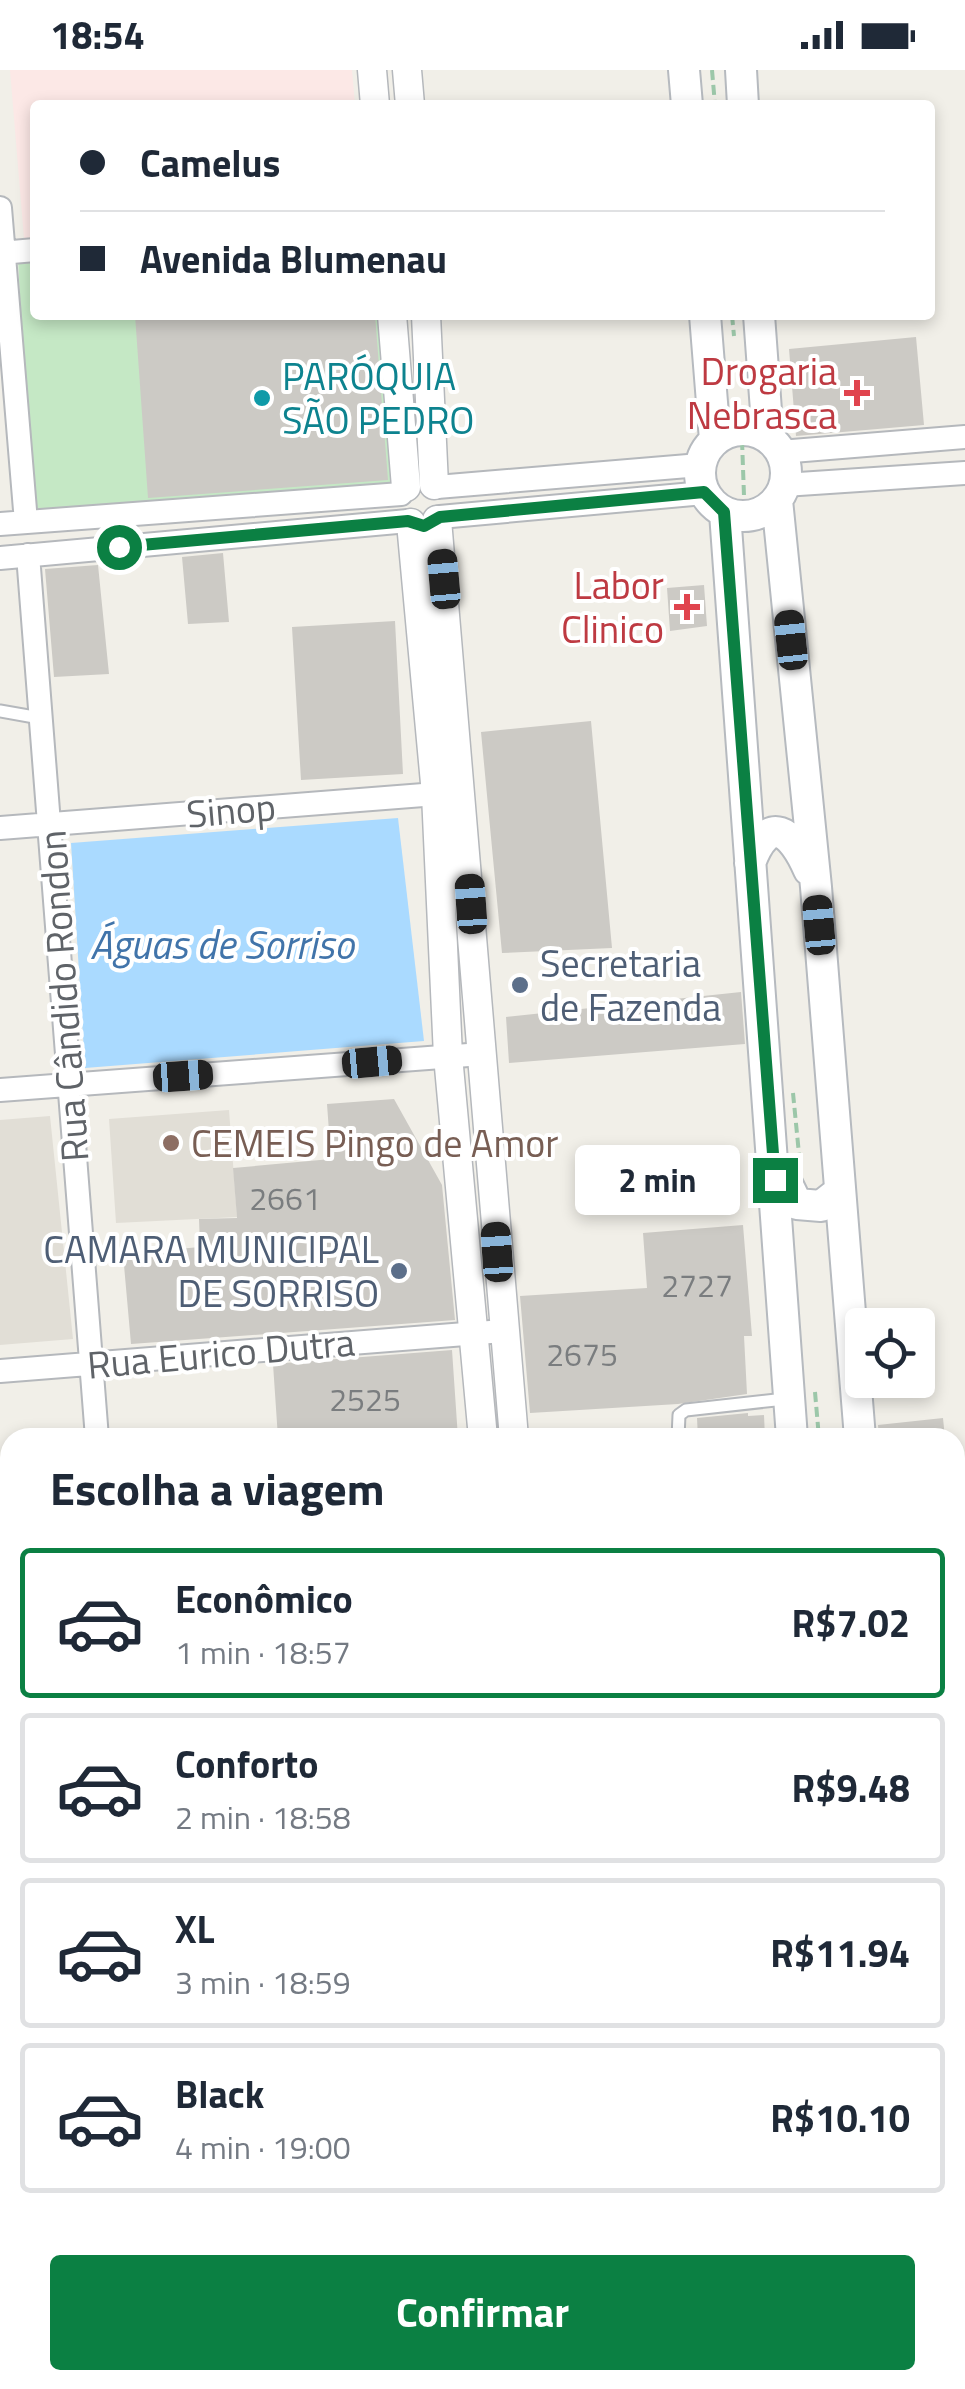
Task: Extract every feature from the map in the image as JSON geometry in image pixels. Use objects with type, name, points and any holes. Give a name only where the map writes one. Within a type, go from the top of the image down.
[{"type":"main road","points":[[684,70],[687,100]]},
{"type":"main road","points":[[740,70],[743,100]]},
{"type":"main road","points":[[704,320],[711,478],[750,865],[791,1428]]},
{"type":"main road","points":[[759,320],[774,445],[786,474],[781,492],[859,1428]]},
{"type":"main road","points":[[711,478],[742,430],[774,445]]},
{"type":"main road","points":[[711,478],[753,515],[781,492]]},
{"type":"main road","points":[[750,865],[759,839],[769,832],[780,833],[796,842],[816,887]]},
{"type":"main road","points":[[773,1150],[784,1183],[797,1204],[821,1206],[840,1191]]},
{"type":"street","points":[[372,70],[375,100]]},
{"type":"street","points":[[407,70],[410,100]]},
{"type":"street","points":[[0,208],[26,522]]},
{"type":"street","points":[[2,253],[30,250]]},
{"type":"street","points":[[393,320],[482,1054],[514,1374],[514,1428]]},
{"type":"street","points":[[0,524],[417,510],[444,497],[436,486],[426,320]]},
{"type":"street","points":[[774,445],[965,437]]},
{"type":"street","points":[[781,492],[965,473]]},
{"type":"street","points":[[0,558],[711,478]]},
{"type":"street","points":[[436,486],[711,478]]},
{"type":"street","name":"Rua Cândido Rondon","points":[[28,555],[96,1428]]},
{"type":"street","points":[[449,793],[448,1056],[482,1428]]},
{"type":"street","name":"Sinop","points":[[0,828],[449,793]]},
{"type":"street","points":[[0,1090],[482,1054]]},
{"type":"street","name":"Rua Eurico Dutra","points":[[0,1371],[510,1330]]},
{"type":"lane","points":[[0,711],[41,718]]},
{"type":"lane","points":[[678,1428],[679,1415],[686,1410],[790,1399]]},
{"type":"path","points":[[712,70],[715,100]]},
{"type":"shaded area","points":[[10,70],[352,70],[355,100],[30,100],[30,238],[24,238]]},
{"type":"shaded area","name":"CEMEIS Pingo de Amor","points":[[229,1110],[237,1217],[116,1223],[109,1119]]},
{"type":"shaded area","points":[[50,1116],[73,1339],[0,1345],[0,1120]]},
{"type":"green space","name":"PARÓQUIA SÃO PEDRO","points":[[30,258],[30,320],[383,320],[395,486],[31,514],[18,259]]},
{"type":"water","name":"Águas de Sorriso","points":[[398,818],[424,1041],[85,1068],[71,843]]},
{"type":"building","name":"PARÓQUIA SÃO PEDRO","points":[[135,320],[375,320],[388,480],[148,498]]},
{"type":"building","name":"Drogaria Nebrasca","points":[[916,337],[924,425],[796,436],[789,349]]},
{"type":"building","points":[[223,553],[229,622],[188,624],[182,557]]},
{"type":"building","points":[[98,565],[109,674],[54,677],[45,569]]},
{"type":"building","name":"Labor Clinico","points":[[704,585],[707,626],[670,631],[667,588]]},
{"type":"building","points":[[395,621],[403,774],[301,780],[292,627]]},
{"type":"building","points":[[591,721],[612,948],[502,953],[481,732]]},
{"type":"building","points":[[741,992],[745,1044],[509,1063],[506,1017]]},
{"type":"building","points":[[394,1099],[442,1185],[455,1320],[131,1344],[123,1254],[200,1247],[199,1219],[237,1218],[233,1168],[331,1159],[327,1104]]},
{"type":"building","points":[[743,1225],[752,1336],[744,1336],[747,1394],[678,1404],[530,1413],[520,1296],[647,1288],[643,1233]]},
{"type":"building","points":[[452,1350],[457,1428],[277,1428],[273,1364]]},
{"type":"building","points":[[764,1415],[765,1428],[698,1428],[697,1418]]},
{"type":"building","points":[[943,1418],[944,1428],[878,1428],[878,1425]]},
{"type":"place","name":"Drogaria Nebrasca","points":[[857,393]]},
{"type":"place","name":"PARÓQUIA SÃO PEDRO","points":[[262,398]]},
{"type":"place","name":"Labor Clinico","points":[[687,607]]},
{"type":"place","name":"Secretaria de Fazenda","points":[[520,985]]},
{"type":"place","name":"CEMEIS Pingo de Amor","points":[[171,1143]]},
{"type":"place","name":"CAMARA MUNICIPAL DE SORRISO","points":[[399,1271]]},
{"type":"route","points":[[119,547],[408,521],[424,526],[440,517],[704,492],[724,512],[775,1180]]}]
